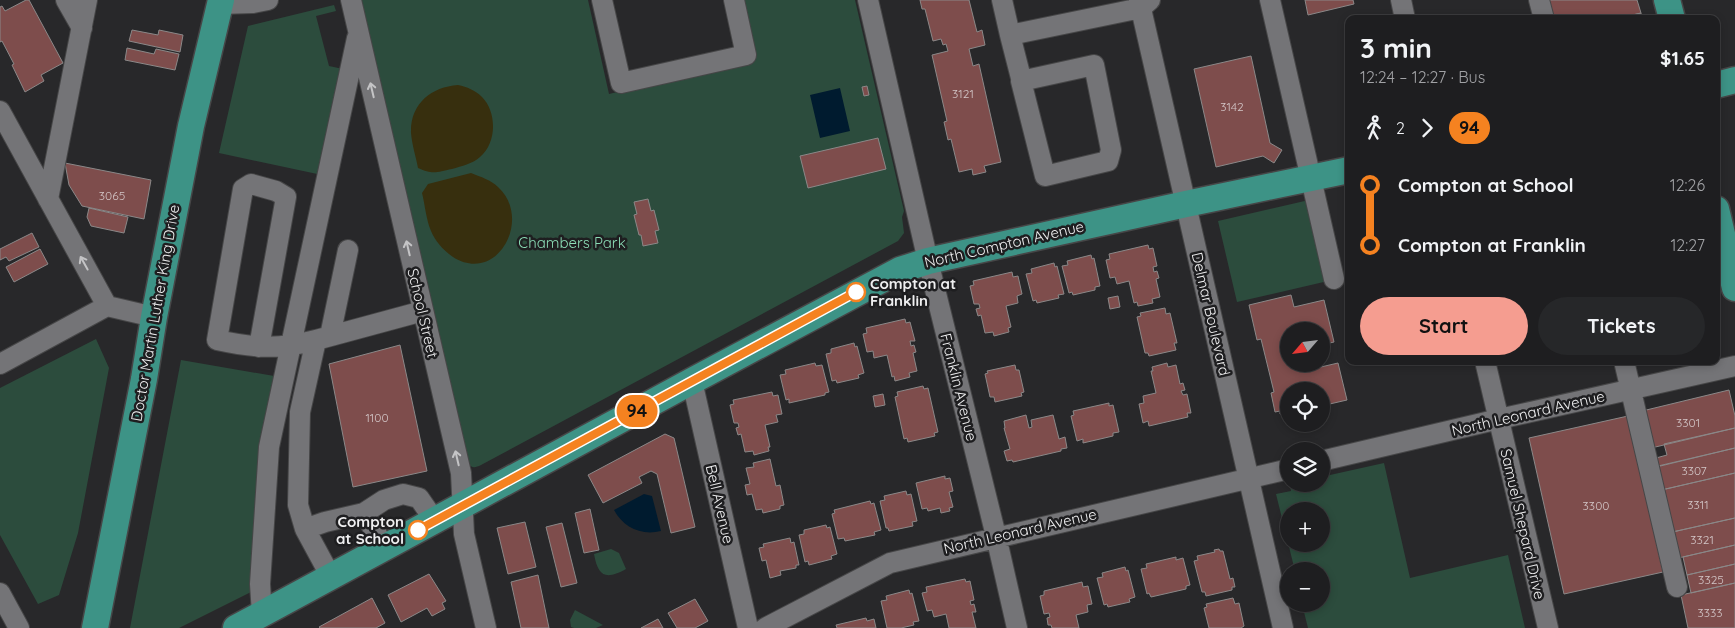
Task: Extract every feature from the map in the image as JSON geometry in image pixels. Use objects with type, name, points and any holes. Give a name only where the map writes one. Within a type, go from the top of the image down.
[{"type":"main road","points":[[1667,0],[1671,15]]},
{"type":"main road","name":"Doctor Martin Luther King Drive","points":[[94,628],[144,379],[154,316],[191,126],[221,2]]},
{"type":"main road","points":[[1720,83],[1735,80]]},
{"type":"main road","name":"North Compton Avenue","points":[[236,628],[887,276],[928,261],[1345,171]]},
{"type":"main road","points":[[1720,226],[1735,288]]},
{"type":"street","points":[[66,0],[82,28]]},
{"type":"street","points":[[48,199],[87,0]]},
{"type":"street","points":[[221,2],[253,3],[268,0]]},
{"type":"street","name":"School Street","points":[[351,0],[460,473],[464,534],[486,628]]},
{"type":"street","points":[[602,0],[620,84],[746,55],[734,0]]},
{"type":"street","name":"Franklin Avenue","points":[[868,0],[928,261],[1017,628]]},
{"type":"street","points":[[1002,0],[1010,36],[1045,176],[1108,161],[1111,150],[1094,66],[1022,82]]},
{"type":"street","points":[[1270,0],[1334,279]]},
{"type":"street","points":[[1401,0],[1405,15]]},
{"type":"street","points":[[1539,0],[1543,15]]},
{"type":"street","points":[[1010,36],[1143,3]]},
{"type":"street","name":"Delmar Boulevard","points":[[1143,3],[1186,204],[1283,628]]},
{"type":"street","points":[[262,614],[260,584],[269,447],[358,33]]},
{"type":"street","points":[[0,111],[108,306]]},
{"type":"street","points":[[259,347],[286,197],[276,191],[252,184],[243,189],[217,340],[247,347],[259,347],[291,346],[423,311]]},
{"type":"street","points":[[331,577],[305,529],[298,505],[300,412],[348,250]]},
{"type":"street","points":[[2,358],[108,306],[154,316]]},
{"type":"street","name":"Samuel Shepard Drive","points":[[1486,365],[1548,628]]},
{"type":"street","points":[[1625,365],[1677,587]]},
{"type":"street","name":"North Leonard Avenue","points":[[1330,459],[1735,366]]},
{"type":"street","name":"Bell Avenue","points":[[692,380],[748,628]]},
{"type":"street","name":"North Leonard Avenue","points":[[765,628],[890,563],[996,536],[1280,471]]},
{"type":"street","points":[[305,529],[325,522],[364,513],[384,500],[402,494],[419,498],[435,521]]},
{"type":"street","points":[[364,513],[384,548]]},
{"type":"street","points":[[0,593],[19,628]]},
{"type":"green space","name":"Chambers Park","points":[[359,0],[588,0],[609,94],[754,59],[740,0],[855,0],[904,211],[902,217],[904,233],[898,241],[481,465],[471,466],[468,464]]},
{"type":"green space","points":[[334,5],[336,11],[316,16],[329,66],[343,69],[322,175],[219,153],[248,26]]},
{"type":"green space","points":[[1309,200],[1328,281],[1237,302],[1218,221]]},
{"type":"green space","points":[[96,339],[109,368],[78,533],[59,595],[38,604],[0,535],[0,388]]},
{"type":"green space","points":[[181,360],[280,377],[251,592],[179,628],[130,628]]},
{"type":"green space","points":[[1384,463],[1410,578],[1508,555],[1525,628],[1308,628],[1304,612],[1330,612],[1330,562],[1293,562],[1290,552],[1330,552],[1330,502],[1280,502],[1280,510],[1276,494],[1286,492],[1330,492],[1330,475]]},
{"type":"green space","points":[[611,549],[619,553],[626,569],[613,575],[608,575],[601,572],[598,568],[594,554]]},
{"type":"green space","points":[[575,610],[603,625],[596,628],[571,627],[570,620]]},
{"type":"sand","points":[[458,85],[477,92],[487,103],[493,127],[490,144],[480,157],[463,166],[435,172],[428,172],[418,168],[411,133],[414,114],[418,106],[431,93],[448,86]]},
{"type":"sand","points":[[471,173],[498,187],[508,200],[512,215],[511,231],[505,244],[496,256],[484,262],[469,263],[453,257],[440,246],[431,231],[422,193],[428,184]]},
{"type":"water","points":[[840,88],[850,131],[820,138],[810,95]]},
{"type":"water","points":[[644,494],[652,496],[661,531],[646,532],[633,529],[622,521],[614,510]]},
{"type":"building","points":[[29,0],[63,63],[41,75],[44,81],[25,92],[12,65],[14,64],[2,41],[0,42],[0,7],[2,6],[5,11]]},
{"type":"building","points":[[920,0],[969,0],[977,32],[982,30],[985,45],[969,49],[973,66],[979,64],[1001,162],[984,166],[986,172],[973,175],[972,169],[959,172],[951,139],[948,140],[944,122],[947,121],[932,55],[948,51],[946,44],[943,45],[941,39],[933,41],[925,9],[922,9]]},
{"type":"building","points":[[1305,0],[1353,0],[1354,4],[1308,15]]},
{"type":"building","points":[[1542,0],[1637,0],[1641,13],[1633,15],[1545,15]]},
{"type":"building","points":[[132,30],[158,35],[159,30],[183,35],[180,52],[129,41]]},
{"type":"building","points":[[127,48],[154,54],[156,49],[179,54],[175,70],[125,60]]},
{"type":"building","points":[[1251,56],[1270,143],[1282,150],[1274,163],[1263,156],[1216,167],[1194,69]]},
{"type":"building","points":[[867,86],[869,95],[864,96],[862,87]]},
{"type":"building","points":[[878,138],[886,169],[808,188],[800,156]]},
{"type":"building","points":[[65,163],[151,180],[144,219],[82,206],[69,185]]},
{"type":"building","points":[[648,199],[651,211],[654,210],[659,230],[655,231],[658,243],[643,246],[634,215],[637,214],[634,202]]},
{"type":"building","points":[[89,208],[128,217],[124,233],[91,226],[87,217]]},
{"type":"building","points":[[32,233],[39,247],[9,261],[6,257],[0,260],[0,249]]},
{"type":"building","points":[[1148,245],[1149,249],[1153,248],[1157,266],[1153,267],[1154,272],[1157,271],[1159,278],[1156,279],[1160,297],[1152,299],[1153,303],[1138,306],[1137,302],[1134,303],[1129,281],[1117,284],[1115,277],[1110,278],[1106,260],[1110,259],[1109,254]]},
{"type":"building","points":[[40,249],[48,264],[14,282],[6,267]]},
{"type":"building","points":[[1091,255],[1092,259],[1094,258],[1100,286],[1095,287],[1095,290],[1073,295],[1072,292],[1069,293],[1062,266],[1068,265],[1067,261]]},
{"type":"building","points":[[1054,263],[1055,267],[1057,266],[1064,294],[1058,295],[1059,298],[1037,303],[1036,300],[1033,301],[1026,274],[1032,273],[1031,269]]},
{"type":"building","points":[[1012,272],[1013,277],[1018,276],[1022,294],[1017,296],[1018,303],[1006,306],[1011,327],[1008,328],[1009,332],[994,336],[993,332],[985,333],[981,315],[978,316],[976,309],[980,308],[979,304],[974,304],[970,286],[974,285],[973,281]]},
{"type":"building","points":[[1291,295],[1294,307],[1324,300],[1329,322],[1280,322],[1280,372],[1330,372],[1330,365],[1338,363],[1347,400],[1330,404],[1330,382],[1280,382],[1280,411],[1275,412],[1271,393],[1274,392],[1261,339],[1257,340],[1249,305]]},
{"type":"building","points":[[1118,296],[1120,307],[1110,309],[1108,298]]},
{"type":"building","points":[[1165,308],[1166,314],[1170,313],[1177,343],[1174,343],[1176,350],[1149,356],[1148,353],[1145,353],[1137,317],[1141,316],[1140,313]]},
{"type":"building","points":[[905,319],[906,323],[910,322],[915,341],[910,341],[911,346],[914,345],[916,352],[913,353],[917,371],[909,373],[910,377],[895,381],[894,376],[892,377],[887,355],[874,358],[873,351],[867,352],[863,334],[867,333],[866,328]]},
{"type":"building","points":[[1330,325],[1334,342],[1330,343]]},
{"type":"building","points":[[854,343],[855,347],[857,346],[864,373],[858,375],[859,378],[837,383],[836,380],[832,381],[826,354],[831,353],[831,349]]},
{"type":"building","points":[[400,345],[427,471],[353,487],[329,364]]},
{"type":"building","points":[[815,363],[816,366],[822,365],[829,392],[825,393],[825,395],[789,403],[789,399],[786,400],[780,375],[786,374],[785,370]]},
{"type":"building","points":[[1167,363],[1168,367],[1176,365],[1180,384],[1183,383],[1185,390],[1181,391],[1183,395],[1187,394],[1191,413],[1187,413],[1188,417],[1149,426],[1148,421],[1143,423],[1139,404],[1144,403],[1143,396],[1156,393],[1151,371],[1153,371],[1152,367]]},
{"type":"building","points":[[1015,365],[1016,370],[1019,370],[1024,392],[1021,393],[1022,396],[995,402],[994,397],[990,397],[985,374],[988,373],[987,371]]},
{"type":"building","points":[[923,386],[924,389],[928,388],[938,432],[934,433],[935,436],[908,442],[907,438],[904,439],[895,397],[898,396],[897,392]]},
{"type":"building","points":[[1729,390],[1735,416],[1735,428],[1647,449],[1638,412]]},
{"type":"building","points":[[772,392],[773,396],[778,395],[782,414],[776,415],[778,422],[765,425],[770,447],[768,447],[769,451],[754,455],[753,451],[745,452],[741,434],[738,435],[736,428],[739,427],[738,423],[734,423],[730,405],[734,404],[733,400]]},
{"type":"building","points":[[883,394],[885,405],[875,407],[873,396]]},
{"type":"building","points":[[1109,403],[1109,406],[1113,405],[1119,432],[1113,433],[1113,436],[1083,443],[1083,439],[1077,441],[1071,416],[1074,415],[1073,411]]},
{"type":"building","points":[[1026,415],[1029,428],[1032,427],[1031,420],[1053,415],[1059,439],[1065,437],[1067,448],[1013,462],[1012,460],[1007,461],[1004,451],[1010,449],[1004,421]]},
{"type":"building","points":[[1628,416],[1663,572],[1564,594],[1529,438]]},
{"type":"building","points":[[1735,428],[1735,448],[1658,466],[1656,458],[1667,455],[1664,444]]},
{"type":"building","points":[[665,434],[674,438],[695,527],[671,533],[657,474],[651,471],[639,477],[642,483],[603,503],[588,475]]},
{"type":"building","points":[[1735,448],[1735,473],[1657,491],[1652,468]]},
{"type":"building","points":[[770,459],[776,486],[780,485],[784,505],[780,506],[780,509],[763,513],[762,509],[756,510],[752,494],[747,495],[745,485],[750,484],[746,468],[754,467],[753,463]]},
{"type":"building","points":[[1735,473],[1735,518],[1668,533],[1657,491]]},
{"type":"building","points":[[945,476],[945,479],[950,478],[953,491],[949,492],[953,507],[949,508],[950,511],[941,513],[940,508],[928,511],[927,508],[922,509],[916,483]]},
{"type":"building","points":[[906,491],[907,495],[911,494],[917,521],[912,522],[913,526],[889,531],[886,528],[880,501],[885,500],[884,496]]},
{"type":"building","points":[[870,501],[871,504],[874,503],[881,530],[874,532],[875,535],[845,541],[844,538],[838,539],[832,514],[835,513],[834,510]]},
{"type":"building","points":[[590,509],[599,550],[584,553],[575,513]]},
{"type":"building","points":[[1735,518],[1735,545],[1674,559],[1668,533]]},
{"type":"building","points":[[525,522],[536,567],[508,574],[497,528]]},
{"type":"building","points":[[562,523],[577,583],[561,587],[546,527]]},
{"type":"building","points":[[826,525],[827,528],[830,527],[837,554],[831,556],[832,559],[809,565],[808,561],[805,562],[799,535],[804,534],[804,530]]},
{"type":"building","points":[[790,538],[791,543],[794,542],[799,565],[796,565],[796,568],[780,571],[781,575],[770,578],[766,560],[762,561],[759,548],[764,547],[763,544]]},
{"type":"building","points":[[1735,545],[1735,564],[1687,575],[1683,557]]},
{"type":"building","points":[[1219,549],[1223,551],[1230,579],[1233,578],[1235,587],[1232,587],[1232,590],[1206,596],[1205,592],[1202,592],[1194,561],[1198,560],[1197,556],[1215,552],[1214,550]]},
{"type":"building","points":[[1176,557],[1176,560],[1183,558],[1190,585],[1186,586],[1186,589],[1151,597],[1149,593],[1147,594],[1141,569],[1147,568],[1146,564]]},
{"type":"building","points":[[1735,564],[1735,583],[1691,593],[1687,575]]},
{"type":"building","points":[[1125,567],[1126,571],[1128,570],[1135,597],[1129,599],[1130,602],[1108,607],[1107,604],[1104,605],[1097,578],[1103,577],[1102,573]]},
{"type":"building","points":[[429,574],[446,601],[442,603],[445,609],[432,616],[427,608],[401,622],[388,595]]},
{"type":"building","points":[[538,575],[549,628],[521,628],[511,582]]},
{"type":"building","points":[[965,579],[966,582],[970,581],[974,600],[970,601],[971,605],[974,604],[976,612],[972,612],[976,628],[949,628],[946,614],[934,617],[932,610],[927,611],[922,593],[927,592],[926,587]]},
{"type":"building","points":[[1082,582],[1083,587],[1088,586],[1092,604],[1087,605],[1088,612],[1076,615],[1079,628],[1052,628],[1051,625],[1048,625],[1047,618],[1050,617],[1049,613],[1044,614],[1040,596],[1044,595],[1044,591]]},
{"type":"building","points":[[1735,583],[1735,628],[1688,628],[1681,595]]},
{"type":"building","points":[[909,590],[910,594],[912,593],[919,621],[913,622],[914,625],[901,628],[887,628],[881,601],[887,600],[886,596]]},
{"type":"building","points":[[372,598],[385,623],[376,628],[319,627]]},
{"type":"building","points":[[1233,598],[1235,604],[1239,603],[1244,626],[1241,628],[1209,628],[1204,608],[1207,607],[1206,604]]},
{"type":"building","points":[[695,599],[708,621],[695,628],[677,628],[668,613]]},
{"type":"building","points":[[866,618],[867,621],[874,619],[876,628],[837,628],[836,625]]},
{"type":"building","points":[[658,619],[663,628],[641,628]]},
{"type":"bus line","name":"94","points":[[418,530],[856,292]]},
{"type":"place","name":"Compton at Franklin","points":[[856,292]]},
{"type":"place","name":"Compton at School","points":[[418,530]]}]
